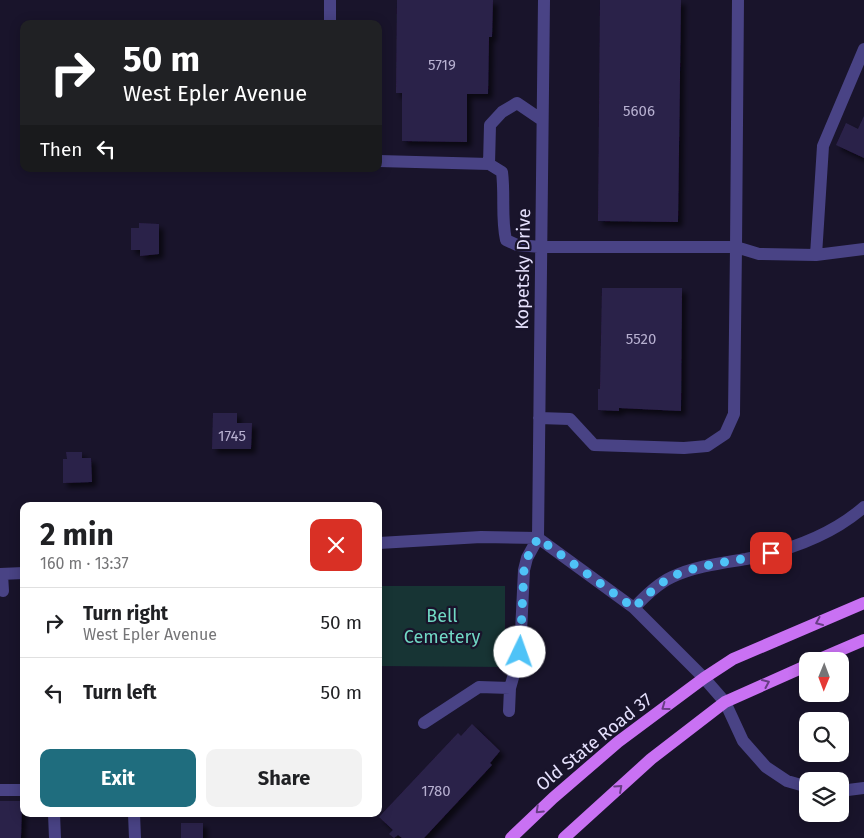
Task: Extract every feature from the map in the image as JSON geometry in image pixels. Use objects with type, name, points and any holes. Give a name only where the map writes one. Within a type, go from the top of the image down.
[{"type":"main road","name":"Old State Road 37","points":[[511,838],[553,798],[618,742],[704,678],[733,659],[864,603]]},
{"type":"main road","points":[[836,652],[864,640]]},
{"type":"main road","points":[[564,838],[652,759],[725,702],[799,669]]},
{"type":"street","points":[[330,0],[330,20]]},
{"type":"street","name":"Kopetsky Drive","points":[[538,538],[544,0]]},
{"type":"street","points":[[539,418],[570,419],[594,445],[684,448],[707,446],[725,434],[734,414],[738,0]]},
{"type":"street","points":[[816,255],[823,146],[864,49]]},
{"type":"street","points":[[490,164],[490,125],[502,112],[517,103],[542,120]]},
{"type":"street","points":[[382,161],[490,164],[502,172],[504,188],[503,227],[506,240],[516,245],[541,247],[736,247],[759,254],[816,255],[864,249]]},
{"type":"street","points":[[634,608],[651,590],[672,577],[698,568],[764,555],[794,545],[836,527],[864,507]]},
{"type":"street","points":[[382,543],[481,537],[538,538],[634,608],[704,678],[725,702],[743,741],[766,767],[787,781],[799,784]]},
{"type":"street","points":[[509,711],[510,688],[520,652],[524,570],[527,558],[538,538]]},
{"type":"street","points":[[3,591],[1,574],[20,574]]},
{"type":"street","points":[[424,724],[479,687],[510,688]]},
{"type":"street","points":[[849,789],[864,788]]},
{"type":"street","points":[[0,790],[20,790]]},
{"type":"street","points":[[54,817],[56,838]]},
{"type":"street","points":[[134,817],[134,838]]},
{"type":"green space","name":"Bell Cemetery","points":[[382,586],[505,586],[505,667],[382,666]]},
{"type":"building","points":[[397,0],[493,0],[492,37],[489,37],[488,94],[467,94],[467,142],[402,141],[402,93],[396,93]]},
{"type":"building","points":[[600,0],[681,0],[678,222],[598,221]]},
{"type":"building","points":[[864,116],[864,158],[836,145],[846,123],[858,129]]},
{"type":"building","points":[[139,223],[159,224],[159,254],[140,256],[140,250],[131,250],[131,228],[139,228]]},
{"type":"building","points":[[602,288],[682,288],[681,411],[619,408],[619,411],[598,410]]},
{"type":"building","points":[[213,413],[237,413],[237,423],[252,423],[251,449],[212,449]]},
{"type":"building","points":[[66,452],[82,452],[82,458],[91,458],[92,482],[63,483],[63,459],[67,459]]},
{"type":"building","points":[[472,724],[500,751],[490,763],[492,765],[424,838],[402,838],[398,835],[394,838],[389,834],[393,830],[379,817],[382,817],[382,814],[458,733],[461,736]]},
{"type":"building","points":[[0,801],[20,801],[21,838],[0,838]]},
{"type":"building","points":[[181,823],[203,823],[203,838],[181,838]]},
{"type":"route","points":[[520,652],[524,570],[527,558],[538,538],[634,608],[651,590],[672,577],[698,568],[771,553]]}]
